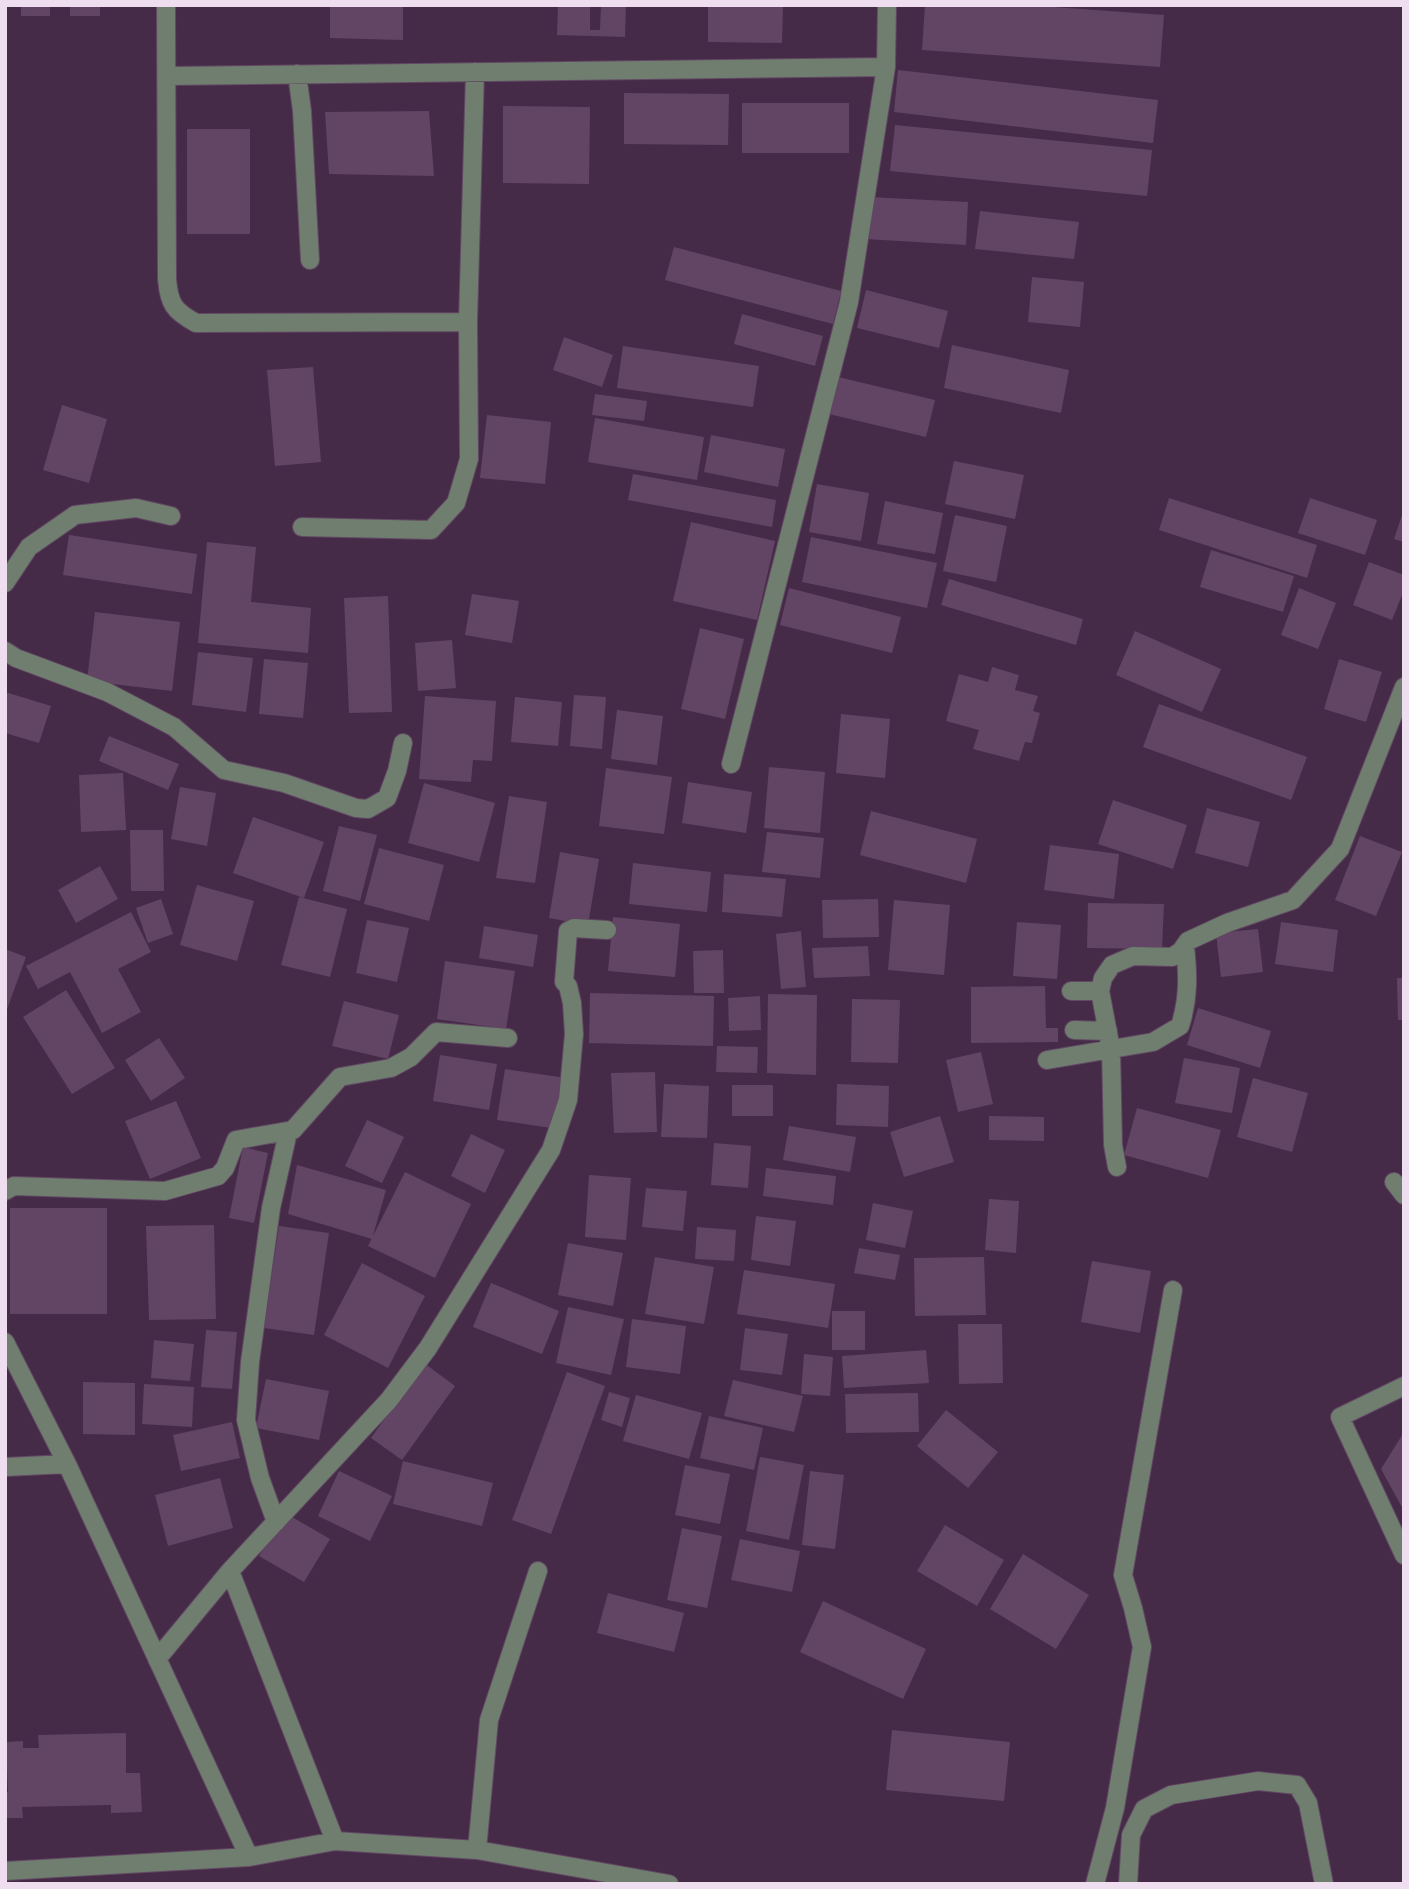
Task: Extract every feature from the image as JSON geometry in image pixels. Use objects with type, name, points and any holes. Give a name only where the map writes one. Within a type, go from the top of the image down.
[{"type":"street","points":[[166,5],[167,279],[169,300],[183,315],[196,323],[468,322]]},
{"type":"street","points":[[731,764],[849,302],[886,67],[887,5]]},
{"type":"street","points":[[167,76],[886,67]]},
{"type":"street","points":[[302,527],[431,530],[456,503],[470,459],[468,322],[475,72]]},
{"type":"street","points":[[298,75],[310,260]]},
{"type":"street","points":[[5,583],[29,547],[75,515],[136,508],[171,516]]},
{"type":"street","points":[[5,651],[16,658],[107,692],[174,727],[224,770],[284,783],[355,808],[368,809],[387,797],[397,771],[403,743]]},
{"type":"street","points":[[1117,1167],[1113,1145],[1110,1040],[1100,991],[1103,978],[1112,965],[1133,956],[1172,957],[1188,941],[1227,923],[1293,900],[1340,849],[1404,687]]},
{"type":"street","points":[[157,1659],[230,1572],[389,1400],[435,1337],[551,1150],[568,1100],[574,1034],[572,1003],[568,986],[564,982],[568,932],[574,928],[607,930]]},
{"type":"street","points":[[1074,1030],[1110,1040],[1153,1042],[1180,1026],[1187,1005],[1189,979],[1185,946]]},
{"type":"street","points":[[1071,991],[1100,991]]},
{"type":"street","points":[[5,1191],[14,1186],[165,1191],[218,1176],[225,1168],[236,1140],[293,1130],[340,1077],[391,1068],[411,1057],[436,1032],[508,1038]]},
{"type":"street","points":[[1047,1060],[1110,1040]]},
{"type":"street","points":[[276,1522],[260,1478],[246,1420],[250,1362],[271,1208],[288,1132]]},
{"type":"street","points":[[1095,1884],[1115,1808],[1142,1647],[1123,1575],[1173,1290]]},
{"type":"street","points":[[5,1342],[67,1464],[249,1857]]},
{"type":"street","points":[[1404,1386],[1340,1417],[1404,1555]]},
{"type":"street","points":[[5,1467],[67,1464]]},
{"type":"street","points":[[230,1572],[335,1840]]},
{"type":"street","points":[[477,1850],[489,1720],[538,1572]]},
{"type":"street","points":[[1128,1884],[1131,1835],[1144,1809],[1171,1795],[1258,1781],[1297,1784],[1308,1803],[1324,1884]]},
{"type":"street","points":[[5,1871],[249,1857],[335,1840],[477,1850],[669,1884]]},
{"type":"building","points":[[21,5],[50,5],[50,16],[21,16]]},
{"type":"building","points":[[70,5],[100,5],[100,16],[70,16]]},
{"type":"building","points":[[330,5],[403,5],[403,40],[330,38]]},
{"type":"building","points":[[558,5],[590,5],[590,30],[600,30],[601,5],[626,5],[625,37],[557,35]]},
{"type":"building","points":[[708,5],[783,5],[782,43],[708,42]]},
{"type":"building","points":[[925,5],[1026,5],[1164,15],[1160,67],[922,50]]},
{"type":"building","points":[[898,70],[1158,100],[1153,143],[894,112]]},
{"type":"building","points":[[624,93],[729,94],[728,145],[624,144]]},
{"type":"building","points":[[742,103],[849,103],[849,153],[742,153]]},
{"type":"building","points":[[503,106],[590,107],[589,184],[503,183]]},
{"type":"building","points":[[429,111],[434,176],[329,174],[325,112]]},
{"type":"building","points":[[895,125],[1152,150],[1147,196],[890,171]]},
{"type":"building","points":[[187,129],[250,129],[250,234],[187,234]]},
{"type":"building","points":[[869,197],[968,202],[966,245],[866,239]]},
{"type":"building","points":[[980,211],[1079,222],[1074,259],[975,249]]},
{"type":"building","points":[[674,247],[841,291],[833,324],[665,280]]},
{"type":"building","points":[[1032,277],[1084,282],[1080,327],[1028,322]]},
{"type":"building","points":[[866,290],[948,311],[939,348],[857,328]]},
{"type":"building","points":[[742,314],[823,336],[815,366],[734,344]]},
{"type":"building","points":[[564,337],[613,355],[602,387],[553,370]]},
{"type":"building","points":[[952,345],[1069,370],[1061,413],[944,388]]},
{"type":"building","points":[[623,346],[759,366],[753,407],[617,388]]},
{"type":"building","points":[[313,367],[321,462],[275,466],[267,370]]},
{"type":"building","points":[[838,377],[935,400],[926,437],[829,414]]},
{"type":"building","points":[[595,394],[647,401],[644,421],[592,415]]},
{"type":"building","points":[[62,405],[107,419],[89,483],[43,470]]},
{"type":"building","points":[[487,415],[551,422],[545,484],[480,478]]},
{"type":"building","points":[[595,418],[704,437],[697,480],[588,462]]},
{"type":"building","points":[[711,435],[785,449],[778,487],[704,472]]},
{"type":"building","points":[[954,461],[1024,475],[1015,519],[945,504]]},
{"type":"building","points":[[633,474],[776,500],[772,527],[628,500]]},
{"type":"building","points":[[817,484],[869,493],[861,541],[809,532]]},
{"type":"building","points":[[1169,498],[1317,545],[1307,578],[1159,530]]},
{"type":"building","points":[[1310,498],[1377,520],[1365,555],[1298,533]]},
{"type":"building","points":[[885,501],[943,513],[935,554],[877,544]]},
{"type":"building","points":[[1404,512],[1404,542],[1394,539]]},
{"type":"building","points":[[955,515],[1007,526],[996,582],[943,571]]},
{"type":"building","points":[[691,522],[775,541],[757,620],[673,601]]},
{"type":"building","points":[[69,535],[197,554],[192,594],[63,575]]},
{"type":"building","points":[[811,537],[937,563],[927,608],[802,582]]},
{"type":"building","points":[[207,542],[256,547],[251,602],[311,608],[308,653],[198,643]]},
{"type":"building","points":[[1211,550],[1294,576],[1283,612],[1200,587]]},
{"type":"building","points":[[1369,562],[1404,575],[1404,590],[1392,620],[1353,605]]},
{"type":"building","points":[[949,579],[1083,619],[1076,645],[941,605]]},
{"type":"building","points":[[789,588],[901,617],[892,653],[780,625]]},
{"type":"building","points":[[1299,588],[1336,603],[1318,649],[1281,635]]},
{"type":"building","points":[[472,594],[519,601],[512,643],[465,635]]},
{"type":"building","points":[[388,596],[392,712],[349,713],[344,598]]},
{"type":"building","points":[[95,612],[180,622],[172,691],[87,681]]},
{"type":"building","points":[[700,628],[744,639],[725,719],[681,709]]},
{"type":"building","points":[[1135,631],[1221,669],[1202,712],[1116,675]]},
{"type":"building","points":[[452,640],[456,688],[418,691],[415,643]]},
{"type":"building","points":[[198,652],[253,658],[246,712],[192,705]]},
{"type":"building","points":[[264,659],[308,663],[303,718],[259,714]]},
{"type":"building","points":[[1339,659],[1382,672],[1366,722],[1324,709]]},
{"type":"building","points":[[992,667],[1019,675],[1015,690],[1038,696],[1033,711],[1040,713],[1032,743],[1025,742],[1019,761],[973,749],[979,730],[946,721],[959,674],[988,682]]},
{"type":"building","points":[[5,692],[51,706],[39,743],[5,733]]},
{"type":"building","points":[[574,695],[606,697],[602,749],[570,746]]},
{"type":"building","points":[[425,696],[496,701],[492,761],[473,760],[471,782],[419,779]]},
{"type":"building","points":[[515,697],[562,702],[558,746],[511,742]]},
{"type":"building","points":[[1159,704],[1307,757],[1291,800],[1143,747]]},
{"type":"building","points":[[617,710],[663,716],[657,765],[611,759]]},
{"type":"building","points":[[841,714],[890,719],[885,778],[836,773]]},
{"type":"building","points":[[109,736],[179,764],[168,790],[99,761]]},
{"type":"building","points":[[769,767],[825,772],[820,833],[764,828]]},
{"type":"building","points":[[606,768],[672,777],[664,834],[599,826]]},
{"type":"building","points":[[123,773],[126,830],[81,832],[79,775]]},
{"type":"building","points":[[688,782],[752,792],[746,833],[682,823]]},
{"type":"building","points":[[424,783],[495,803],[479,862],[408,843]]},
{"type":"building","points":[[180,787],[216,793],[207,846],[171,839]]},
{"type":"building","points":[[509,796],[547,802],[535,883],[496,878]]},
{"type":"building","points":[[1113,800],[1187,825],[1173,869],[1098,844]]},
{"type":"building","points":[[1207,808],[1260,822],[1248,867],[1195,853]]},
{"type":"building","points":[[871,811],[977,839],[966,883],[860,855]]},
{"type":"building","points":[[253,817],[324,842],[304,898],[233,873]]},
{"type":"building","points":[[339,826],[377,835],[360,901],[323,891]]},
{"type":"building","points":[[130,830],[163,830],[164,891],[131,891]]},
{"type":"building","points":[[767,832],[824,838],[820,878],[762,872]]},
{"type":"building","points":[[1360,836],[1402,852],[1376,916],[1335,900]]},
{"type":"building","points":[[1050,845],[1119,854],[1114,899],[1044,890]]},
{"type":"building","points":[[379,848],[444,865],[429,921],[364,904]]},
{"type":"building","points":[[560,852],[599,859],[588,925],[549,918]]},
{"type":"building","points":[[633,863],[711,872],[707,912],[629,904]]},
{"type":"building","points":[[100,866],[118,899],[76,923],[58,890]]},
{"type":"building","points":[[724,874],[786,879],[782,917],[722,912]]},
{"type":"building","points":[[197,885],[254,901],[237,961],[180,945]]},
{"type":"building","points":[[299,897],[347,909],[330,977],[281,965]]},
{"type":"building","points":[[161,899],[173,934],[148,943],[136,908]]},
{"type":"building","points":[[878,899],[879,937],[823,938],[822,900]]},
{"type":"building","points":[[894,900],[950,905],[944,975],[888,970]]},
{"type":"building","points":[[1088,903],[1164,904],[1162,949],[1087,948]]},
{"type":"building","points":[[131,912],[151,952],[118,969],[141,1012],[102,1033],[70,972],[38,989],[26,966]]},
{"type":"building","points":[[613,917],[680,924],[675,977],[608,971]]},
{"type":"building","points":[[367,920],[409,928],[397,982],[356,973]]},
{"type":"building","points":[[1017,922],[1061,925],[1057,979],[1013,976]]},
{"type":"building","points":[[1281,922],[1338,930],[1333,972],[1275,964]]},
{"type":"building","points":[[484,926],[538,935],[533,967],[479,958]]},
{"type":"building","points":[[1258,929],[1263,972],[1221,977],[1216,933]]},
{"type":"building","points":[[801,931],[806,987],[781,989],[776,934]]},
{"type":"building","points":[[868,946],[870,976],[814,978],[812,948]]},
{"type":"building","points":[[5,949],[26,957],[6,1012],[5,1012]]},
{"type":"building","points":[[723,950],[724,993],[694,993],[693,951]]},
{"type":"building","points":[[445,961],[515,971],[506,1029],[437,1019]]},
{"type":"building","points":[[1397,978],[1404,978],[1404,1020],[1398,1020]]},
{"type":"building","points":[[1045,986],[1046,1028],[1058,1028],[1058,1042],[971,1043],[971,987]]},
{"type":"building","points":[[66,990],[115,1068],[72,1094],[23,1017]]},
{"type":"building","points":[[590,993],[714,996],[713,1046],[589,1043]]},
{"type":"building","points":[[768,994],[817,995],[816,1075],[767,1073]]},
{"type":"building","points":[[760,996],[761,1030],[729,1031],[728,998]]},
{"type":"building","points":[[852,999],[900,1000],[898,1063],[851,1062]]},
{"type":"building","points":[[344,1001],[399,1015],[388,1059],[332,1046]]},
{"type":"building","points":[[1198,1008],[1271,1031],[1260,1068],[1187,1045]]},
{"type":"building","points":[[159,1038],[185,1078],[151,1101],[125,1060]]},
{"type":"building","points":[[717,1046],[758,1047],[757,1073],[716,1072]]},
{"type":"building","points":[[981,1052],[993,1104],[958,1112],[946,1060]]},
{"type":"building","points":[[440,1055],[497,1064],[489,1110],[433,1101]]},
{"type":"building","points":[[1184,1058],[1240,1068],[1232,1113],[1175,1103]]},
{"type":"building","points":[[505,1069],[566,1078],[558,1129],[497,1120]]},
{"type":"building","points":[[655,1072],[657,1132],[614,1133],[611,1073]]},
{"type":"building","points":[[1253,1078],[1308,1093],[1292,1152],[1237,1137]]},
{"type":"building","points":[[664,1084],[709,1086],[707,1138],[661,1137]]},
{"type":"building","points":[[837,1084],[889,1086],[888,1127],[836,1125]]},
{"type":"building","points":[[732,1085],[773,1085],[773,1116],[732,1116]]},
{"type":"building","points":[[176,1101],[201,1158],[150,1179],[125,1121]]},
{"type":"building","points":[[1137,1108],[1221,1130],[1208,1178],[1124,1155]]},
{"type":"building","points":[[940,1116],[954,1162],[904,1177],[890,1132]]},
{"type":"building","points":[[989,1116],[1044,1117],[1044,1141],[989,1140]]},
{"type":"building","points":[[367,1120],[404,1137],[382,1183],[345,1166]]},
{"type":"building","points":[[789,1126],[856,1137],[850,1172],[783,1160]]},
{"type":"building","points":[[471,1134],[505,1150],[485,1193],[451,1176]]},
{"type":"building","points":[[714,1143],[751,1146],[748,1188],[711,1185]]},
{"type":"building","points":[[243,1147],[268,1153],[254,1223],[229,1218]]},
{"type":"building","points":[[297,1165],[386,1190],[372,1239],[288,1214]]},
{"type":"building","points":[[766,1168],[836,1176],[833,1205],[763,1196]]},
{"type":"building","points":[[405,1172],[471,1204],[435,1278],[368,1246]]},
{"type":"building","points":[[589,1175],[631,1178],[626,1240],[585,1237]]},
{"type":"building","points":[[646,1188],[687,1191],[683,1231],[642,1227]]},
{"type":"building","points":[[989,1199],[1019,1201],[1016,1253],[985,1250]]},
{"type":"building","points":[[873,1203],[913,1211],[905,1248],[866,1240]]},
{"type":"building","points":[[10,1208],[107,1208],[107,1314],[10,1314]]},
{"type":"building","points":[[756,1216],[796,1221],[790,1266],[751,1260]]},
{"type":"building","points":[[214,1225],[216,1319],[149,1320],[146,1226]]},
{"type":"building","points":[[279,1226],[329,1233],[314,1335],[264,1328]]},
{"type":"building","points":[[697,1227],[736,1230],[734,1261],[695,1259]]},
{"type":"building","points":[[568,1243],[623,1253],[613,1306],[558,1295]]},
{"type":"building","points":[[859,1248],[900,1255],[895,1280],[854,1273]]},
{"type":"building","points":[[655,1257],[714,1267],[704,1324],[645,1314]]},
{"type":"building","points":[[984,1257],[986,1315],[915,1316],[914,1258]]},
{"type":"building","points":[[1092,1261],[1151,1271],[1140,1333],[1081,1322]]},
{"type":"building","points":[[362,1263],[425,1296],[388,1368],[324,1335]]},
{"type":"building","points":[[744,1270],[835,1284],[828,1328],[737,1314]]},
{"type":"building","points":[[491,1283],[559,1311],[542,1354],[473,1327]]},
{"type":"building","points":[[568,1307],[624,1319],[611,1375],[556,1363]]},
{"type":"building","points":[[832,1311],[865,1311],[865,1350],[832,1350]]},
{"type":"building","points":[[632,1319],[686,1326],[680,1374],[626,1367]]},
{"type":"building","points":[[958,1324],[1002,1324],[1003,1383],[959,1384]]},
{"type":"building","points":[[745,1328],[788,1334],[782,1375],[740,1370]]},
{"type":"building","points":[[206,1330],[237,1332],[232,1389],[201,1387]]},
{"type":"building","points":[[154,1340],[194,1344],[190,1381],[151,1378]]},
{"type":"building","points":[[926,1350],[929,1383],[844,1388],[842,1356]]},
{"type":"building","points":[[804,1354],[833,1357],[830,1396],[801,1394]]},
{"type":"building","points":[[424,1363],[455,1386],[402,1460],[371,1438]]},
{"type":"building","points":[[567,1372],[605,1386],[551,1534],[512,1520]]},
{"type":"building","points":[[266,1379],[329,1391],[319,1440],[256,1428]]},
{"type":"building","points":[[733,1380],[803,1396],[794,1432],[724,1416]]},
{"type":"building","points":[[83,1382],[135,1383],[135,1435],[83,1434]]},
{"type":"building","points":[[144,1384],[194,1387],[192,1427],[142,1424]]},
{"type":"building","points":[[609,1392],[630,1398],[622,1427],[601,1420]]},
{"type":"building","points":[[918,1393],[919,1432],[846,1433],[845,1394]]},
{"type":"building","points":[[636,1395],[702,1413],[689,1459],[623,1441]]},
{"type":"building","points":[[946,1410],[998,1452],[968,1488],[917,1446]]},
{"type":"building","points":[[709,1416],[763,1428],[754,1470],[700,1458]]},
{"type":"building","points":[[232,1422],[240,1458],[181,1471],[173,1435]]},
{"type":"building","points":[[1404,1432],[1404,1511],[1381,1469]]},
{"type":"building","points":[[760,1457],[804,1465],[789,1540],[746,1531]]},
{"type":"building","points":[[403,1461],[493,1483],[482,1526],[393,1504]]},
{"type":"building","points":[[685,1465],[730,1474],[720,1524],[675,1515]]},
{"type":"building","points":[[339,1471],[392,1496],[370,1541],[318,1516]]},
{"type":"building","points":[[810,1471],[844,1475],[835,1549],[802,1545]]},
{"type":"building","points":[[220,1478],[233,1528],[168,1546],[155,1495]]},
{"type":"building","points":[[285,1513],[330,1539],[304,1582],[259,1556]]},
{"type":"building","points":[[945,1525],[1004,1560],[977,1606],[917,1571]]},
{"type":"building","points":[[682,1528],[722,1536],[707,1608],[667,1600]]},
{"type":"building","points":[[740,1539],[800,1551],[792,1592],[731,1580]]},
{"type":"building","points":[[1023,1554],[1089,1595],[1056,1649],[990,1609]]},
{"type":"building","points":[[608,1593],[684,1613],[674,1652],[597,1633]]},
{"type":"building","points":[[823,1601],[926,1649],[903,1699],[800,1652]]},
{"type":"building","points":[[892,1730],[1010,1742],[1004,1801],[886,1790]]},
{"type":"building","points":[[126,1733],[126,1773],[140,1773],[142,1812],[111,1813],[111,1805],[22,1807],[23,1818],[5,1818],[5,1792],[8,1792],[6,1742],[23,1741],[23,1748],[39,1748],[38,1735]]}]
